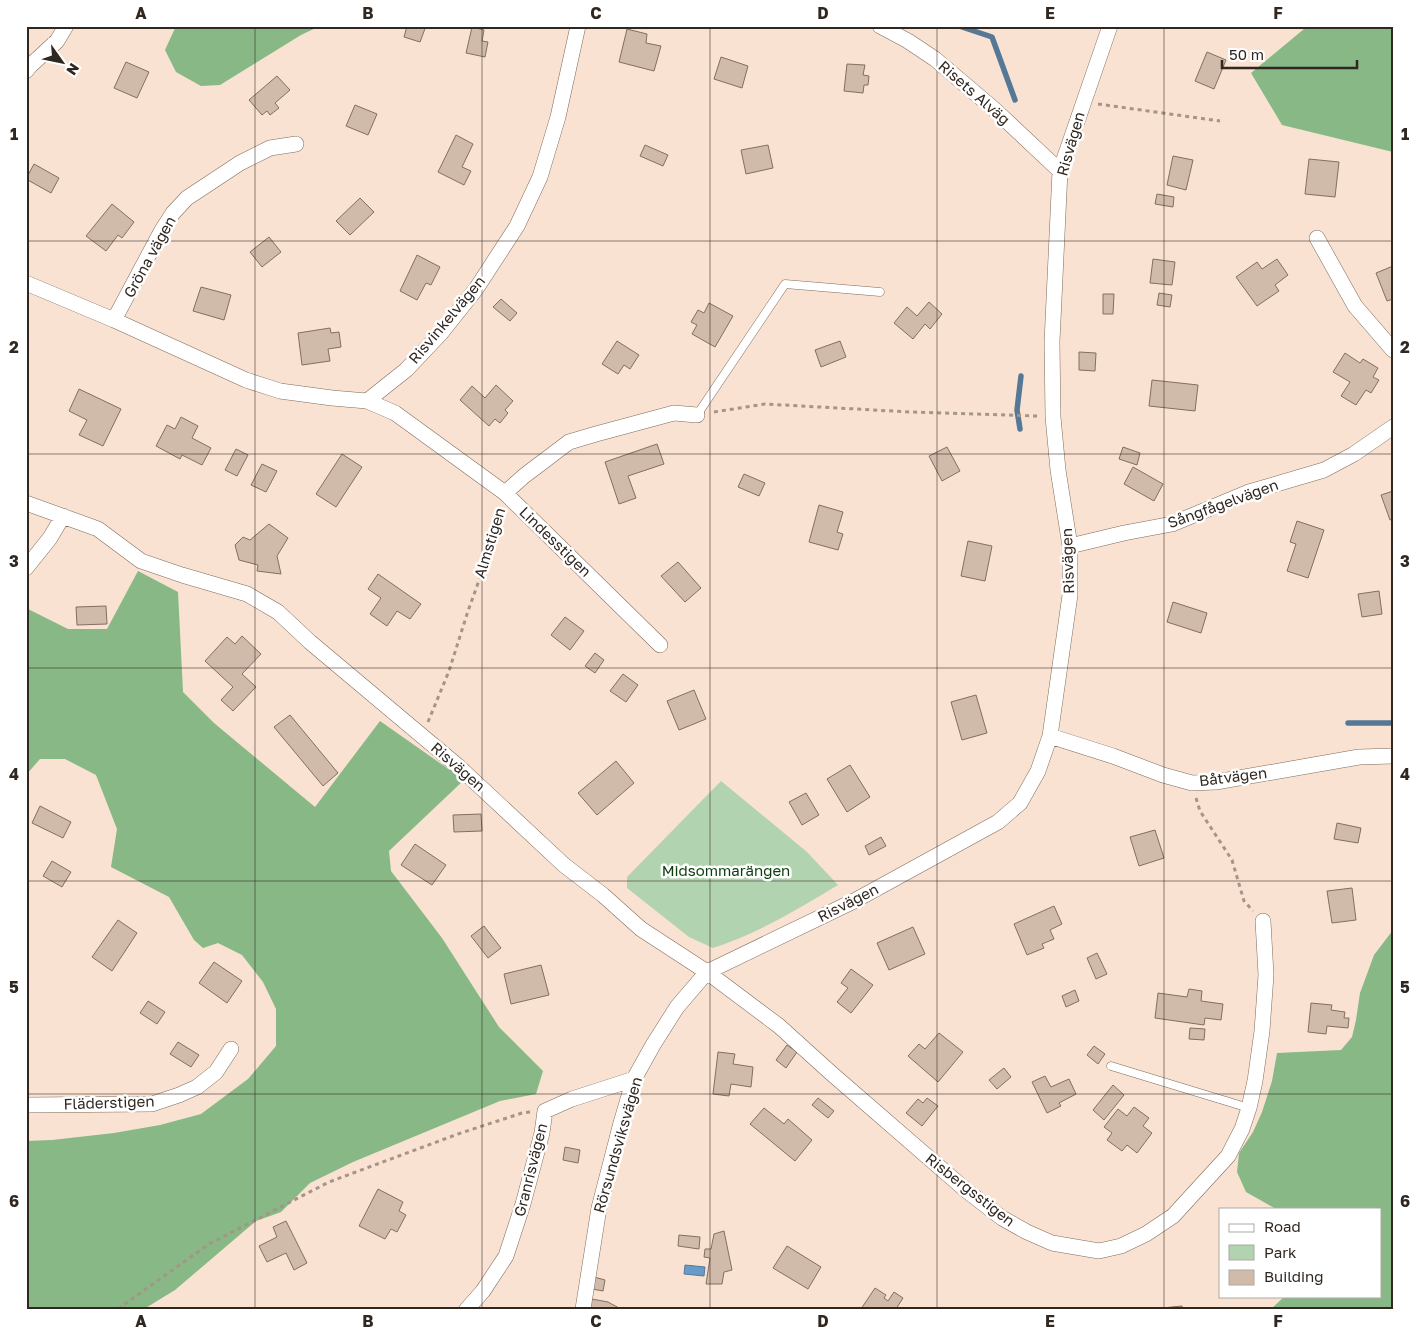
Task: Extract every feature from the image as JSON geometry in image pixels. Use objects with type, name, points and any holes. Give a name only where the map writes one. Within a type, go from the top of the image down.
[{"type":"street","points":[[26,71],[57,41],[66,26]]},
{"type":"street","name":"Risvinkelvägen","points":[[367,400],[406,370],[441,332],[476,288],[517,226],[540,177],[558,117],[578,26]]},
{"type":"street","name":"Risets Alväg","points":[[880,26],[908,41],[935,59],[995,110],[1060,171]]},
{"type":"street","name":"Risvägen","points":[[26,503],[98,529],[141,561],[247,594],[278,612],[310,642],[459,767],[564,865],[603,895],[641,929],[708,972],[854,901],[998,822],[1020,803],[1038,771],[1050,736],[1070,595],[1070,546],[1058,470],[1053,417],[1052,342],[1060,171],[1110,26]]},
{"type":"street","name":"Gröna vägen","points":[[114,320],[162,230],[173,213],[187,198],[240,162],[270,148],[296,144]]},
{"type":"street","points":[[1317,238],[1355,306],[1393,350]]},
{"type":"street","points":[[26,283],[114,320],[246,380],[280,392],[367,400]]},
{"type":"street","name":"Lindesstigen","points":[[367,400],[395,413],[505,493],[660,645]]},
{"type":"street","name":"Almstigen","points":[[505,493],[524,476],[570,442],[674,413],[697,415]]},
{"type":"street","name":"Sångfågelvägen","points":[[1070,546],[1172,524],[1249,492],[1324,470],[1354,454],[1393,427]]},
{"type":"street","points":[[26,568],[50,538],[63,516]]},
{"type":"street","name":"Båtvägen","points":[[1050,736],[1113,756],[1163,776],[1192,783],[1216,782],[1359,757],[1393,756]]},
{"type":"street","name":"Risbergsstigen","points":[[708,972],[779,1026],[967,1191],[1002,1218],[1052,1243],[1099,1251],[1121,1246],[1146,1234],[1173,1216],[1228,1156],[1242,1129],[1255,1081],[1262,1031],[1266,975],[1262,921]]},
{"type":"street","name":"Rörsundsviksvägen","points":[[583,1309],[599,1208],[634,1079],[652,1045],[677,1007],[708,972]]},
{"type":"street","name":"Fläderstigen","points":[[26,1105],[152,1104],[179,1096],[197,1087],[216,1072],[231,1049]]},
{"type":"street","name":"Granrisvägen","points":[[467,1309],[483,1291],[506,1256],[523,1204],[546,1111],[572,1099],[634,1079]]},
{"type":"lane","points":[[697,415],[785,284],[880,292]]},
{"type":"lane","points":[[1111,1066],[1249,1108]]},
{"type":"path","points":[[1083,102],[1220,121]]},
{"type":"path","points":[[697,415],[764,404],[1023,416]]},
{"type":"path","name":"Almstigen","points":[[422,736],[448,671],[486,561],[505,493]]},
{"type":"path","points":[[1192,783],[1200,810],[1232,860],[1244,901],[1262,921]]},
{"type":"path","points":[[118,1309],[209,1244],[329,1182],[485,1125],[522,1113],[546,1111]]},
{"type":"green space","points":[[176,26],[320,26],[301,35],[220,85],[201,86],[176,72],[165,50]]},
{"type":"green space","points":[[1306,26],[1393,26],[1393,152],[1282,125],[1251,73]]},
{"type":"green space","points":[[138,571],[178,592],[183,692],[214,723],[315,807],[380,721],[464,780],[389,851],[391,871],[442,938],[499,1027],[543,1071],[536,1094],[500,1101],[353,1162],[310,1183],[281,1212],[256,1221],[175,1290],[144,1309],[26,1309],[26,1141],[114,1133],[160,1125],[201,1114],[248,1079],[276,1046],[276,1009],[263,982],[242,955],[218,943],[203,948],[194,940],[169,897],[111,867],[117,829],[96,775],[65,759],[40,759],[26,775],[26,608],[68,629],[107,629]]},
{"type":"green space","name":"Midsommarängen","points":[[721,781],[807,852],[838,885],[761,928],[713,948],[689,937],[627,888],[627,877]]},
{"type":"green space","points":[[1393,930],[1393,1309],[1271,1309],[1283,1298],[1382,1298],[1382,1208],[1274,1208],[1246,1192],[1237,1172],[1239,1153],[1253,1132],[1262,1112],[1272,1081],[1277,1053],[1341,1050],[1352,1037],[1360,993],[1374,955]]},
{"type":"water","points":[[685,1265],[705,1267],[704,1276],[684,1274]]},
{"type":"building","points":[[407,26],[426,26],[420,42],[404,37]]},
{"type":"building","points":[[472,27],[484,30],[482,41],[488,42],[485,57],[466,53]]},
{"type":"building","points":[[627,29],[647,34],[646,43],[661,46],[654,71],[619,62]]},
{"type":"building","points":[[1207,52],[1226,60],[1214,89],[1195,81]]},
{"type":"building","points":[[721,57],[748,66],[742,88],[714,79]]},
{"type":"building","points":[[126,62],[149,72],[137,98],[114,88]]},
{"type":"building","points":[[847,64],[865,65],[863,75],[869,76],[868,85],[864,85],[863,93],[844,91]]},
{"type":"building","points":[[277,76],[290,90],[275,103],[279,108],[270,115],[267,111],[262,115],[249,100]]},
{"type":"building","points":[[355,105],[377,114],[368,135],[346,126]]},
{"type":"building","points":[[456,135],[473,144],[462,167],[471,171],[464,185],[438,172]]},
{"type":"building","points":[[645,145],[668,155],[663,166],[640,156]]},
{"type":"building","points":[[768,145],[773,168],[746,174],[741,150]]},
{"type":"building","points":[[1173,156],[1193,160],[1186,190],[1167,185]]},
{"type":"building","points":[[1309,159],[1339,162],[1335,197],[1305,194]]},
{"type":"building","points":[[34,164],[59,178],[51,193],[26,179]]},
{"type":"building","points":[[1157,194],[1174,197],[1173,207],[1155,204]]},
{"type":"building","points":[[360,198],[374,212],[350,235],[336,221]]},
{"type":"building","points":[[112,204],[134,222],[122,238],[118,235],[106,251],[86,236]]},
{"type":"building","points":[[269,237],[281,252],[262,267],[250,252]]},
{"type":"building","points":[[417,255],[440,267],[431,285],[426,283],[417,300],[400,291]]},
{"type":"building","points":[[1153,259],[1175,262],[1172,285],[1150,283]]},
{"type":"building","points":[[1277,259],[1288,275],[1275,285],[1279,291],[1257,306],[1236,277],[1257,262],[1262,269]]},
{"type":"building","points":[[1393,266],[1393,299],[1387,301],[1376,273]]},
{"type":"building","points":[[201,287],[231,295],[224,320],[193,311]]},
{"type":"building","points":[[1159,293],[1172,295],[1170,307],[1157,305]]},
{"type":"building","points":[[1103,294],[1114,294],[1113,314],[1103,314]]},
{"type":"building","points":[[501,299],[517,313],[510,321],[493,307]]},
{"type":"building","points":[[929,302],[942,314],[930,329],[925,324],[913,339],[894,323],[907,307],[917,316]]},
{"type":"building","points":[[709,303],[733,316],[715,347],[692,334],[697,325],[691,322],[698,310],[704,313]]},
{"type":"building","points":[[330,328],[331,333],[339,332],[341,347],[328,349],[330,361],[302,365],[298,333]]},
{"type":"building","points":[[617,341],[639,355],[630,369],[624,365],[618,374],[602,364]]},
{"type":"building","points":[[840,341],[846,357],[821,367],[815,350]]},
{"type":"building","points":[[1079,352],[1096,353],[1095,371],[1079,370]]},
{"type":"building","points":[[1345,353],[1360,363],[1363,359],[1378,368],[1373,377],[1379,380],[1371,393],[1366,390],[1356,405],[1341,396],[1350,382],[1333,372]]},
{"type":"building","points":[[1152,380],[1198,385],[1195,411],[1149,406]]},
{"type":"building","points":[[496,385],[513,401],[505,410],[508,413],[500,423],[495,419],[489,426],[460,400],[472,386],[485,398]]},
{"type":"building","points":[[79,389],[121,409],[103,446],[79,435],[87,420],[69,411]]},
{"type":"building","points":[[181,417],[198,426],[192,438],[211,448],[202,465],[182,455],[180,459],[156,446],[167,425],[175,429]]},
{"type":"building","points":[[657,444],[664,464],[628,476],[636,498],[619,504],[605,462]]},
{"type":"building","points":[[947,447],[960,471],[942,481],[929,456]]},
{"type":"building","points":[[1123,447],[1140,453],[1137,465],[1119,459]]},
{"type":"building","points":[[236,449],[248,455],[237,476],[225,470]]},
{"type":"building","points":[[342,454],[362,467],[336,507],[316,494]]},
{"type":"building","points":[[262,464],[277,471],[266,492],[251,485]]},
{"type":"building","points":[[1133,467],[1163,484],[1154,501],[1124,484]]},
{"type":"building","points":[[744,474],[765,483],[759,496],[738,487]]},
{"type":"building","points":[[1393,491],[1393,519],[1390,520],[1381,495]]},
{"type":"building","points":[[819,505],[843,512],[837,532],[843,534],[838,550],[809,542]]},
{"type":"building","points":[[1297,521],[1324,530],[1308,578],[1287,571],[1296,544],[1290,542]]},
{"type":"building","points":[[269,524],[288,538],[277,556],[281,574],[257,571],[258,565],[239,560],[235,545],[243,537],[250,540]]},
{"type":"building","points":[[968,541],[992,546],[985,581],[961,576]]},
{"type":"building","points":[[678,562],[701,588],[685,602],[661,576]]},
{"type":"building","points":[[378,574],[421,604],[410,619],[397,611],[387,626],[370,614],[381,598],[368,589]]},
{"type":"building","points":[[1379,591],[1382,614],[1362,617],[1358,594]]},
{"type":"building","points":[[1173,602],[1207,613],[1201,633],[1167,622]]},
{"type":"building","points":[[106,606],[107,624],[77,625],[76,607]]},
{"type":"building","points":[[565,617],[584,631],[570,650],[551,635]]},
{"type":"building","points":[[242,636],[261,654],[242,674],[256,687],[233,711],[221,700],[233,687],[205,661],[227,637],[235,644]]},
{"type":"building","points":[[595,653],[604,660],[595,673],[585,666]]},
{"type":"building","points":[[623,674],[638,685],[626,702],[610,691]]},
{"type":"building","points":[[694,690],[706,719],[679,730],[667,701]]},
{"type":"building","points":[[976,695],[987,733],[962,740],[951,702]]},
{"type":"building","points":[[290,715],[338,773],[323,786],[274,727]]},
{"type":"building","points":[[616,761],[634,783],[597,815],[578,793]]},
{"type":"building","points":[[850,765],[870,797],[847,812],[827,779]]},
{"type":"building","points":[[806,793],[819,815],[802,825],[789,802]]},
{"type":"building","points":[[40,806],[71,822],[63,838],[32,823]]},
{"type":"building","points":[[481,814],[482,831],[454,832],[453,815]]},
{"type":"building","points":[[1337,823],[1361,828],[1358,843],[1334,839]]},
{"type":"building","points":[[1155,830],[1164,858],[1139,866],[1130,837]]},
{"type":"building","points":[[881,837],[886,846],[869,855],[865,846]]},
{"type":"building","points":[[415,844],[446,865],[432,885],[401,865]]},
{"type":"building","points":[[52,861],[71,872],[62,887],[43,876]]},
{"type":"building","points":[[1352,888],[1356,920],[1332,923],[1327,891]]},
{"type":"building","points":[[1054,906],[1062,924],[1050,930],[1054,939],[1042,944],[1044,948],[1027,955],[1014,924]]},
{"type":"building","points":[[118,920],[137,933],[112,971],[92,957]]},
{"type":"building","points":[[484,926],[501,948],[488,958],[471,936]]},
{"type":"building","points":[[913,927],[925,954],[889,970],[877,943]]},
{"type":"building","points":[[1097,953],[1107,974],[1096,979],[1087,958]]},
{"type":"building","points":[[214,962],[242,981],[227,1003],[199,983]]},
{"type":"building","points":[[541,965],[549,995],[511,1004],[504,974]]},
{"type":"building","points":[[851,969],[873,985],[851,1013],[837,1002],[848,988],[841,983]]},
{"type":"building","points":[[1189,989],[1202,991],[1201,1001],[1223,1004],[1221,1020],[1205,1018],[1204,1025],[1155,1018],[1158,993],[1187,997]]},
{"type":"building","points":[[1075,990],[1079,1001],[1066,1007],[1062,996]]},
{"type":"building","points":[[148,1001],[165,1012],[157,1024],[140,1013]]},
{"type":"building","points":[[1311,1003],[1332,1005],[1331,1010],[1345,1012],[1344,1018],[1349,1018],[1348,1028],[1327,1026],[1326,1034],[1308,1032]]},
{"type":"building","points":[[1190,1028],[1205,1029],[1204,1040],[1189,1039]]},
{"type":"building","points":[[939,1033],[963,1052],[938,1082],[908,1056],[919,1044],[925,1049]]},
{"type":"building","points":[[178,1042],[199,1055],[191,1067],[170,1054]]},
{"type":"building","points":[[787,1045],[797,1052],[786,1068],[776,1060]]},
{"type":"building","points":[[1094,1046],[1105,1054],[1098,1064],[1087,1055]]},
{"type":"building","points":[[718,1052],[735,1054],[733,1064],[753,1067],[751,1087],[731,1084],[729,1096],[713,1094]]},
{"type":"building","points":[[1004,1068],[1011,1077],[997,1089],[989,1080]]},
{"type":"building","points":[[1045,1076],[1051,1087],[1069,1079],[1076,1094],[1059,1103],[1061,1106],[1047,1113],[1032,1082]]},
{"type":"building","points":[[1113,1085],[1124,1095],[1104,1120],[1093,1110]]},
{"type":"building","points":[[818,1098],[834,1111],[828,1118],[812,1105]]},
{"type":"building","points":[[927,1098],[938,1106],[922,1126],[906,1113],[918,1099],[923,1103]]},
{"type":"building","points":[[1134,1107],[1149,1118],[1143,1126],[1152,1133],[1137,1153],[1127,1145],[1122,1151],[1107,1140],[1112,1133],[1104,1127],[1118,1109],[1127,1116]]},
{"type":"building","points":[[764,1108],[784,1124],[788,1119],[812,1140],[795,1161],[750,1124]]},
{"type":"building","points":[[565,1147],[580,1150],[578,1163],[563,1160]]},
{"type":"building","points":[[378,1189],[403,1202],[399,1211],[406,1215],[397,1232],[391,1229],[385,1239],[359,1226]]},
{"type":"building","points":[[286,1221],[307,1263],[294,1270],[286,1253],[267,1262],[259,1246],[277,1237],[273,1227]]},
{"type":"building","points":[[724,1231],[732,1270],[724,1272],[722,1284],[706,1284],[710,1258],[704,1257],[705,1249],[711,1249],[714,1234]]},
{"type":"building","points":[[679,1235],[700,1237],[699,1249],[678,1246]]},
{"type":"building","points":[[787,1246],[821,1267],[808,1289],[773,1268]]},
{"type":"building","points":[[594,1277],[605,1280],[603,1291],[592,1289]]},
{"type":"building","points":[[875,1288],[886,1295],[884,1298],[888,1301],[894,1292],[903,1298],[896,1309],[861,1309]]},
{"type":"building","points":[[592,1299],[608,1302],[619,1308],[590,1309]]},
{"type":"building","points":[[1182,1306],[1183,1309],[1152,1309]]},
{"type":"waterway","points":[[959,26],[992,37],[1015,100]]},
{"type":"waterway","points":[[1020,429],[1017,410],[1021,376]]},
{"type":"waterway","points":[[1348,723],[1393,723]]}]
